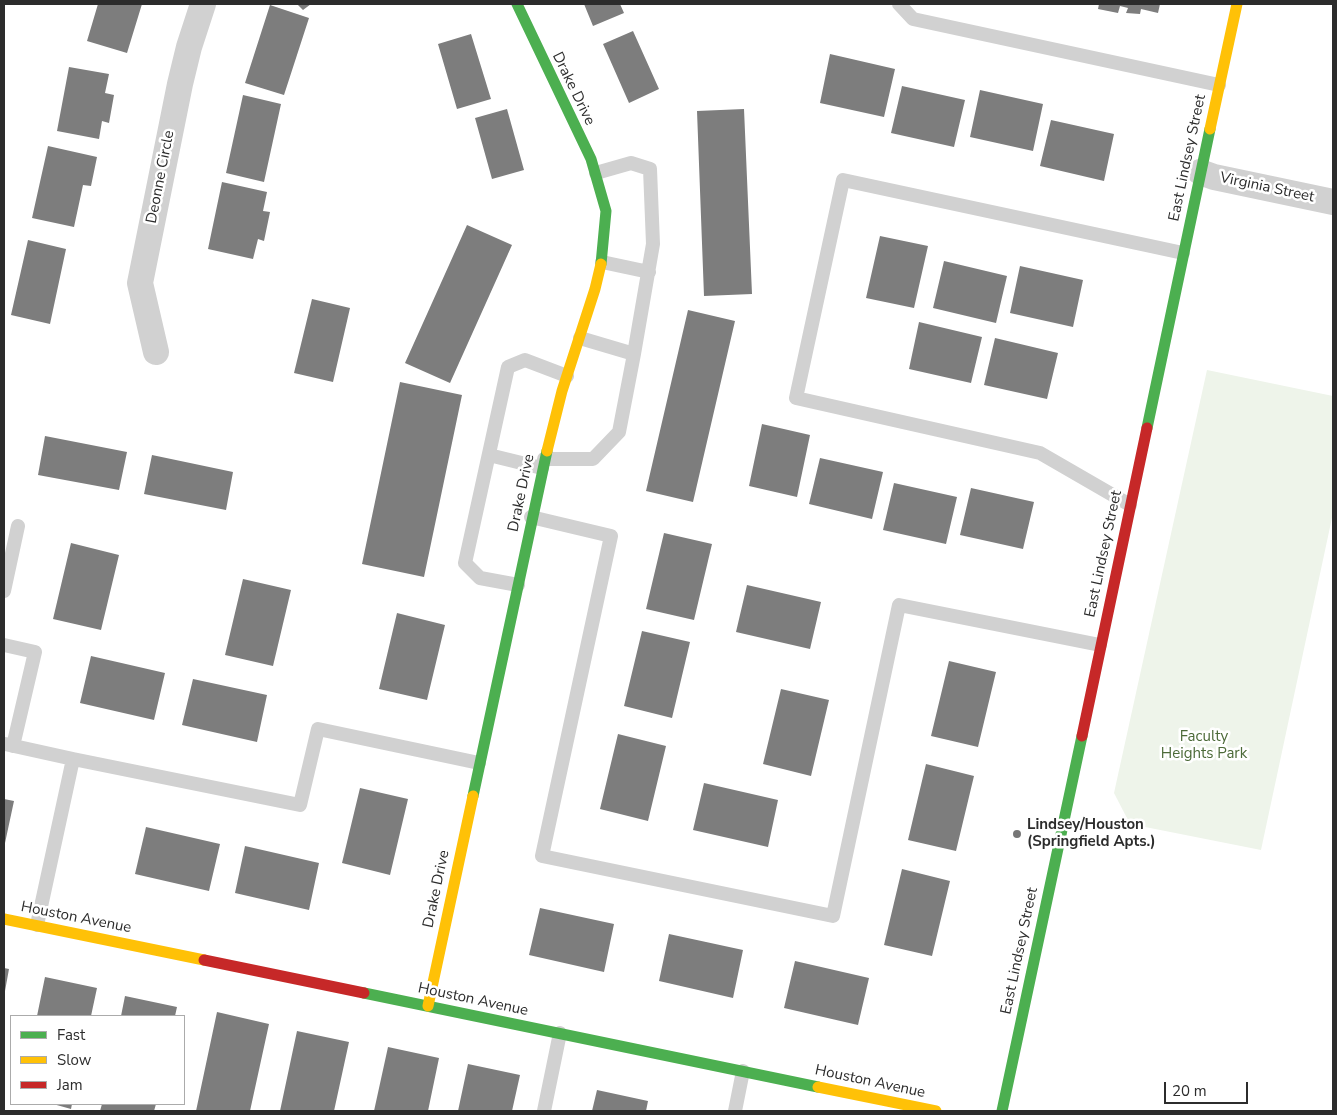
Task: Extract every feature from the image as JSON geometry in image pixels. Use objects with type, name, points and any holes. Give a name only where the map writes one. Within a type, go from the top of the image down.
[{"type":"street","name":"Deonne Circle","points":[[156,352],[140,283],[180,84],[189,47],[203,4]]},
{"type":"street","name":"Drake Drive","points":[[428,1006],[543,463],[602,262],[606,211],[596,174],[591,159],[517,4]]},
{"type":"street","name":"East Lindsey Street","points":[[1002,1111],[1237,4]]},
{"type":"street","name":"Virginia Street","points":[[1200,172],[1214,177],[1333,202]]},
{"type":"street","name":"Houston Avenue","points":[[4,919],[936,1111]]},
{"type":"lane","points":[[899,4],[913,19],[1219,85]]},
{"type":"lane","points":[[489,455],[543,463],[593,459],[619,432],[653,244],[650,170],[631,163],[596,174]]},
{"type":"lane","points":[[1130,505],[1040,453],[796,398],[843,180],[1183,253]]},
{"type":"lane","points":[[602,262],[649,272]]},
{"type":"lane","points":[[580,338],[634,354]]},
{"type":"lane","points":[[518,585],[480,578],[465,563],[508,367],[525,360],[567,376]]},
{"type":"lane","points":[[531,517],[612,536],[542,856],[833,916],[899,605],[1100,645]]},
{"type":"lane","points":[[4,591],[18,526]]},
{"type":"lane","points":[[4,645],[35,652],[8,745],[300,805],[318,729],[479,763]]},
{"type":"lane","points":[[36,926],[73,759]]},
{"type":"lane","points":[[544,1111],[560,1033]]},
{"type":"lane","points":[[734,1111],[743,1071]]},
{"type":"green space","name":"Faculty Heights Park","points":[[1207,370],[1333,396],[1333,513],[1261,850],[1130,824],[1114,793]]},
{"type":"building","points":[[98,4],[142,4],[127,53],[87,41]]},
{"type":"building","points":[[297,4],[311,4],[303,10]]},
{"type":"building","points":[[584,4],[620,4],[624,13],[593,26]]},
{"type":"building","points":[[1099,4],[1160,4],[1158,13],[1141,9],[1140,14],[1126,13],[1128,8],[1120,6],[1118,13],[1098,9]]},
{"type":"building","points":[[270,5],[309,18],[284,95],[245,83]]},
{"type":"building","points":[[633,31],[659,89],[629,103],[603,44]]},
{"type":"building","points":[[471,34],[491,99],[457,109],[438,44]]},
{"type":"building","points":[[830,54],[895,69],[884,117],[820,103]]},
{"type":"building","points":[[69,67],[109,74],[105,93],[114,95],[109,123],[102,121],[99,139],[57,131]]},
{"type":"building","points":[[902,86],[965,100],[954,147],[891,133]]},
{"type":"building","points":[[980,90],[1043,104],[1033,151],[970,137]]},
{"type":"building","points":[[243,95],[281,104],[264,182],[226,173]]},
{"type":"building","points":[[507,109],[524,170],[492,179],[475,118]]},
{"type":"building","points":[[744,109],[752,294],[704,296],[697,111]]},
{"type":"building","points":[[1051,120],[1114,134],[1104,181],[1040,166]]},
{"type":"building","points":[[48,146],[97,157],[91,186],[83,185],[74,227],[32,218]]},
{"type":"building","points":[[222,182],[267,192],[263,211],[270,212],[264,241],[258,239],[253,259],[208,249]]},
{"type":"building","points":[[467,225],[512,245],[450,383],[405,363]]},
{"type":"building","points":[[880,236],[928,246],[914,308],[866,298]]},
{"type":"building","points":[[28,240],[66,249],[50,324],[11,315]]},
{"type":"building","points":[[944,261],[1007,276],[996,323],[933,308]]},
{"type":"building","points":[[1020,266],[1083,280],[1073,327],[1010,313]]},
{"type":"building","points":[[312,299],[350,308],[333,382],[294,373]]},
{"type":"building","points":[[688,310],[735,321],[693,502],[646,491]]},
{"type":"building","points":[[919,322],[982,337],[971,383],[909,369]]},
{"type":"building","points":[[995,338],[1058,353],[1047,399],[984,385]]},
{"type":"building","points":[[400,382],[462,395],[424,577],[362,564]]},
{"type":"building","points":[[762,424],[810,435],[797,497],[749,486]]},
{"type":"building","points":[[45,436],[127,452],[119,490],[38,475]]},
{"type":"building","points":[[152,455],[233,472],[226,510],[144,494]]},
{"type":"building","points":[[820,458],[883,472],[872,519],[809,504]]},
{"type":"building","points":[[894,483],[957,497],[946,544],[883,530]]},
{"type":"building","points":[[971,488],[1034,502],[1023,549],[960,535]]},
{"type":"building","points":[[664,533],[712,544],[694,620],[646,609]]},
{"type":"building","points":[[71,543],[119,555],[101,630],[53,619]]},
{"type":"building","points":[[243,579],[291,590],[273,666],[225,655]]},
{"type":"building","points":[[747,585],[821,602],[810,649],[736,632]]},
{"type":"building","points":[[397,613],[445,625],[427,700],[379,689]]},
{"type":"building","points":[[642,631],[690,642],[672,718],[624,706]]},
{"type":"building","points":[[91,656],[165,673],[154,720],[80,703]]},
{"type":"building","points":[[949,661],[996,672],[978,747],[931,736]]},
{"type":"building","points":[[193,679],[267,695],[257,742],[182,725]]},
{"type":"building","points":[[781,689],[829,700],[811,776],[763,764]]},
{"type":"building","points":[[618,734],[666,746],[648,821],[600,809]]},
{"type":"building","points":[[926,764],[974,776],[956,851],[908,840]]},
{"type":"building","points":[[704,783],[778,800],[768,847],[693,830]]},
{"type":"building","points":[[360,788],[408,799],[390,875],[342,863]]},
{"type":"building","points":[[4,799],[14,801],[5,843],[4,843]]},
{"type":"building","points":[[146,827],[220,844],[209,891],[135,874]]},
{"type":"building","points":[[245,846],[319,863],[309,910],[235,893]]},
{"type":"building","points":[[902,869],[950,881],[932,956],[884,945]]},
{"type":"building","points":[[540,908],[614,924],[604,972],[529,955]]},
{"type":"building","points":[[669,934],[743,950],[733,998],[659,981]]},
{"type":"building","points":[[795,961],[869,978],[858,1025],[784,1008]]},
{"type":"building","points":[[4,968],[9,969],[5,991],[4,991]]},
{"type":"building","points":[[45,977],[97,988],[91,1015],[37,1015]]},
{"type":"building","points":[[125,996],[177,1007],[175,1015],[121,1015]]},
{"type":"building","points":[[217,1012],[269,1024],[250,1111],[196,1111]]},
{"type":"building","points":[[297,1031],[349,1042],[334,1111],[280,1111]]},
{"type":"building","points":[[388,1047],[439,1058],[428,1111],[374,1111]]},
{"type":"building","points":[[468,1064],[520,1075],[512,1111],[458,1111]]},
{"type":"building","points":[[597,1090],[648,1101],[646,1111],[592,1111]]},
{"type":"building","points":[[57,1105],[72,1105],[71,1109]]},
{"type":"building","points":[[102,1105],[156,1105],[154,1111],[100,1111]]},
{"type":"traffic: fast","points":[[517,4],[591,159],[606,211],[601,264]]},
{"type":"traffic: fast","points":[[1147,428],[1210,129]]},
{"type":"traffic: fast","points":[[473,796],[547,451]]},
{"type":"traffic: fast","points":[[1002,1111],[1082,736]]},
{"type":"traffic: fast","points":[[364,993],[818,1087]]},
{"type":"traffic: slow","points":[[1210,129],[1237,4]]},
{"type":"traffic: slow","points":[[547,451],[562,391],[595,289],[601,264]]},
{"type":"traffic: slow","points":[[428,1006],[473,796]]},
{"type":"traffic: slow","points":[[4,919],[204,960]]},
{"type":"traffic: slow","points":[[818,1087],[936,1111]]},
{"type":"traffic: jam","points":[[1082,736],[1147,428]]},
{"type":"traffic: jam","points":[[204,960],[364,993]]},
{"type":"place","name":"Lindsey/Houston (Springfield Apts.)","points":[[1017,834]]}]
